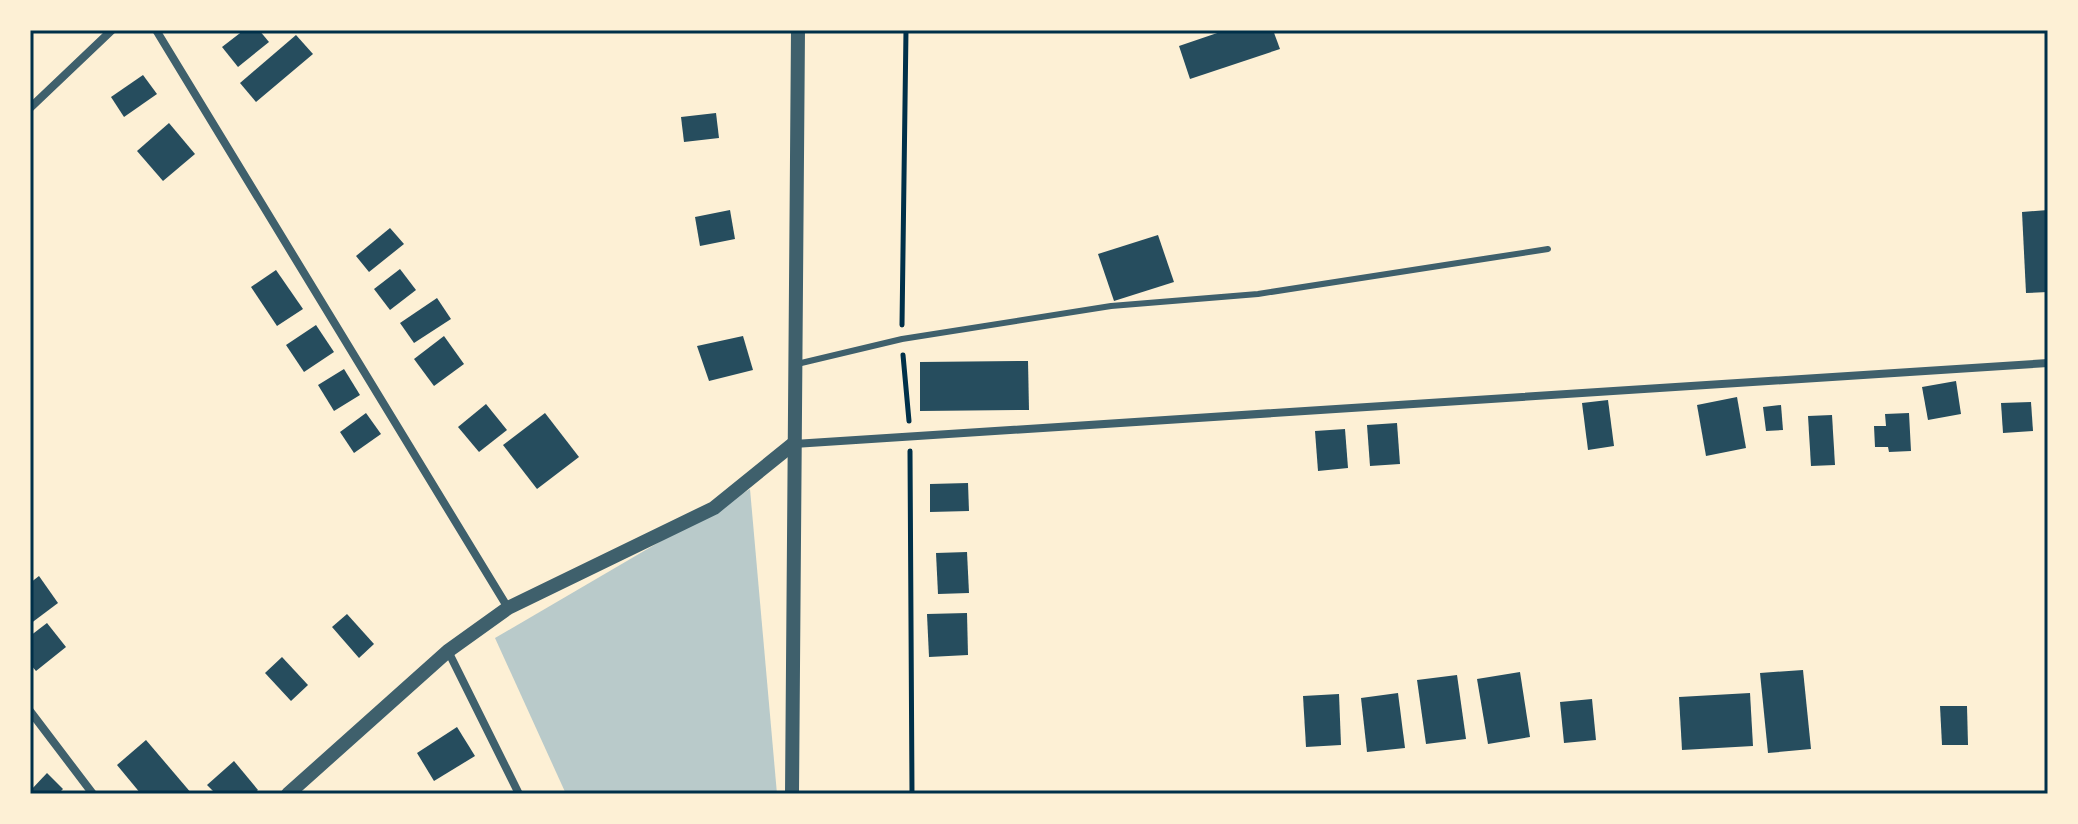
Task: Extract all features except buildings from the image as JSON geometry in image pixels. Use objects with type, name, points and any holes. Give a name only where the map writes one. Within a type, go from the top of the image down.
[{"type":"street","points":[[30,108],[112,30]]},
{"type":"street","points":[[156,30],[508,608]]},
{"type":"street","points":[[792,794],[798,30]]},
{"type":"street","points":[[288,794],[448,651],[508,608],[714,508],[793,444],[2048,363]]},
{"type":"street","points":[[448,651],[519,794]]},
{"type":"street","points":[[30,711],[93,794]]},
{"type":"lane","points":[[794,365],[902,339],[1111,306],[1258,294],[1548,249]]},
{"type":"path","points":[[906,30],[902,339],[910,435],[912,794]]},
{"type":"shaded area","points":[[750,489],[777,794],[566,794],[495,638]]}]
